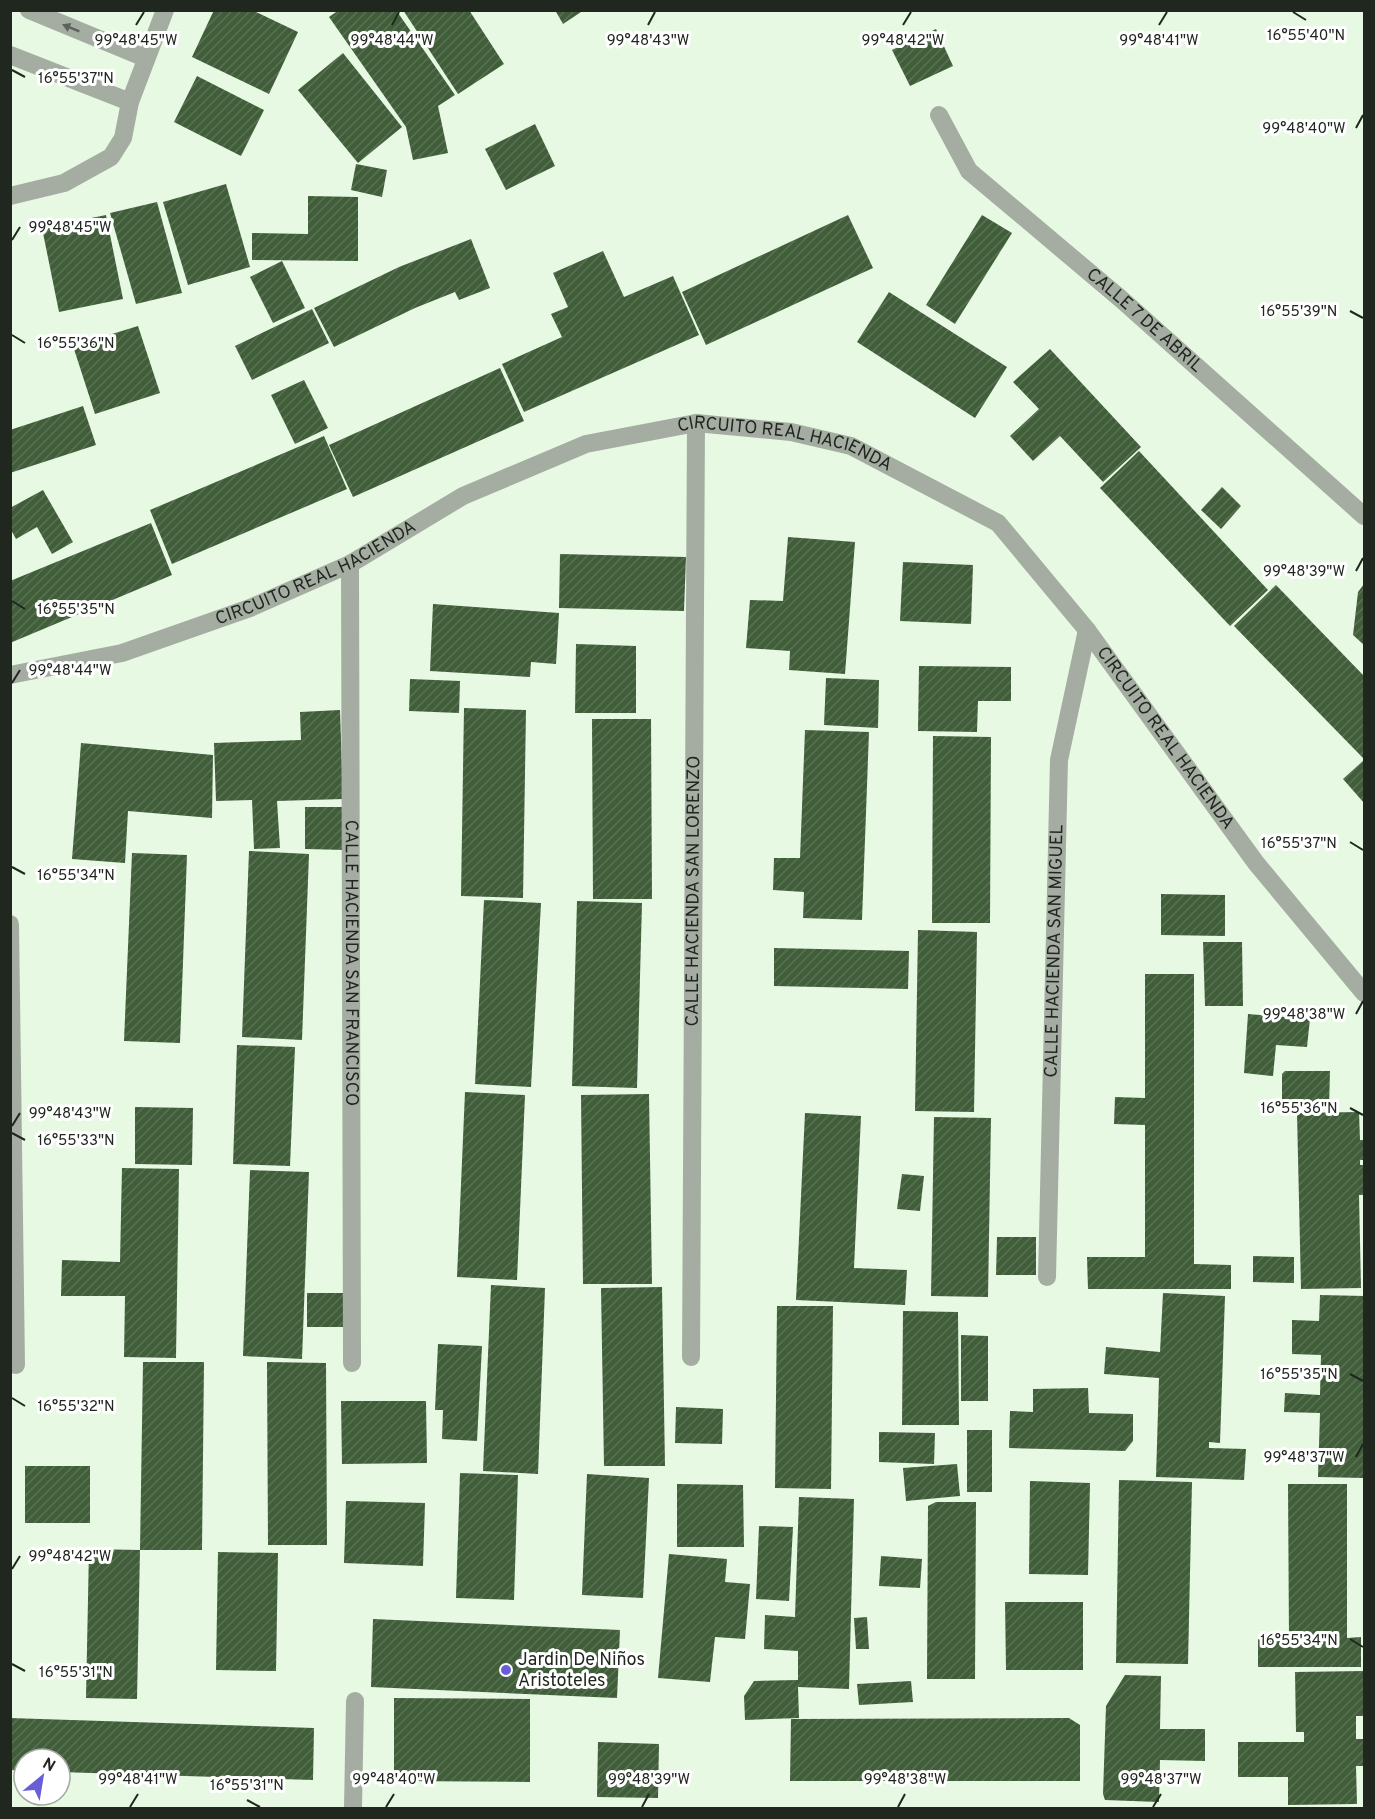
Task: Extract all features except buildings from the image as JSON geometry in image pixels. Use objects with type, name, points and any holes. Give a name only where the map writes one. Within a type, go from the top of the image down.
[{"type":"street","points":[[29,10],[145,58]]},
{"type":"street","points":[[10,196],[64,183],[111,157],[123,138],[130,102],[165,10]]},
{"type":"street","points":[[10,55],[130,102]]},
{"type":"street","name":"CALLE 7 DE ABRIL","points":[[939,115],[969,171],[1121,299],[1365,516]]},
{"type":"street","name":"CIRCUITO REAL HACIENDA","points":[[10,675],[122,653],[250,608],[350,564],[464,496],[586,444],[696,423],[791,432],[850,446],[998,523],[1087,630],[1256,863],[1365,993]]},
{"type":"street","name":"CALLE HACIENDA SAN LORENZO","points":[[691,1357],[696,423]]},
{"type":"street","name":"CALLE HACIENDA SAN FRANCISCO","points":[[350,564],[352,1363]]},
{"type":"street","name":"CALLE HACIENDA SAN MIGUEL","points":[[1047,1277],[1059,760],[1087,630]]},
{"type":"street","points":[[10,924],[16,1365]]},
{"type":"street","points":[[353,1809],[355,1701]]},
{"type":"place","name":"Jardin De Niños Aristoteles","points":[[506,1670]]}]
